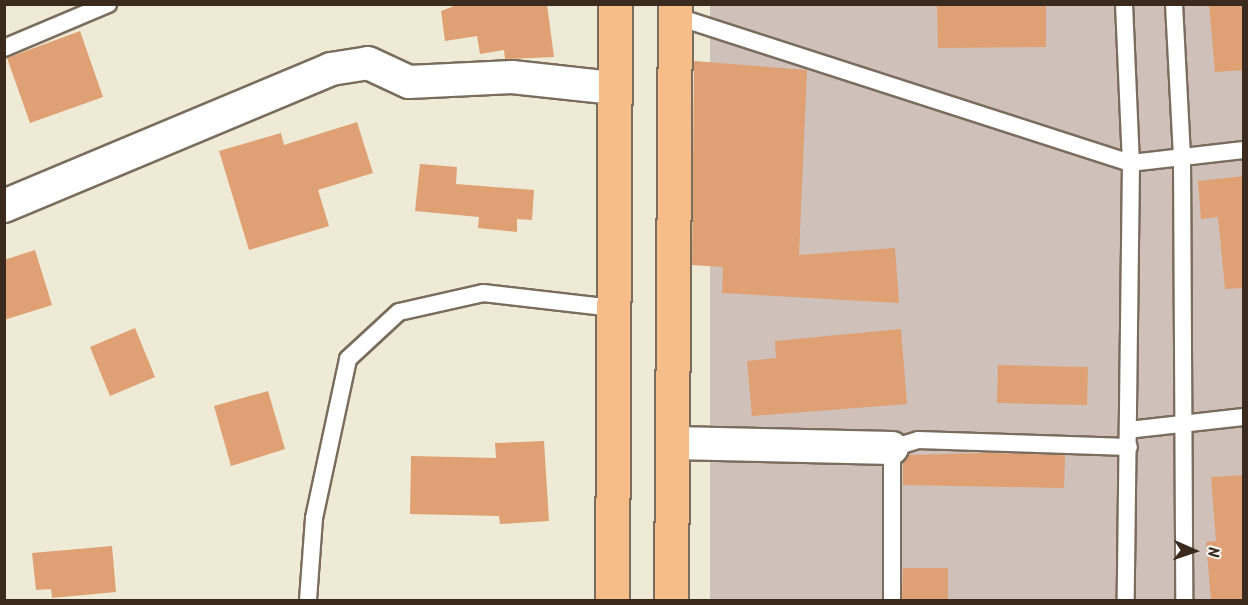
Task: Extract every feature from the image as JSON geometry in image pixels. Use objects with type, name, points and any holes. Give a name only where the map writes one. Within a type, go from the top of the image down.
[{"type":"main road","points":[[612,600],[615,4]]},
{"type":"main road","points":[[671,600],[674,443],[675,10]]},
{"type":"street","points":[[5,204],[331,69],[368,63],[409,82],[512,77],[614,88]]},
{"type":"street","points":[[674,443],[892,448]]},
{"type":"lane","points":[[4,48],[108,4]]},
{"type":"lane","points":[[1124,4],[1131,163],[1126,600]]},
{"type":"lane","points":[[1174,4],[1182,157],[1184,600]]},
{"type":"lane","points":[[675,10],[1131,163],[1244,150]]},
{"type":"lane","points":[[308,600],[314,518],[348,359],[399,312],[483,293],[613,308]]},
{"type":"lane","points":[[1128,430],[1244,417]]},
{"type":"lane","points":[[892,600],[892,448],[918,440],[1128,447]]},
{"type":"shaded area","points":[[710,5],[1243,5],[1243,600],[710,600]]},
{"type":"building","points":[[459,4],[547,4],[554,57],[505,59],[504,50],[480,54],[477,36],[445,41],[441,11]]},
{"type":"building","points":[[937,4],[1046,4],[1046,47],[938,48]]},
{"type":"building","points":[[1209,4],[1244,4],[1244,70],[1215,72]]},
{"type":"building","points":[[80,31],[103,97],[30,123],[7,58]]},
{"type":"building","points":[[694,61],[807,70],[799,255],[895,248],[899,303],[722,293],[723,267],[692,265]]},
{"type":"building","points":[[357,122],[373,173],[318,190],[329,226],[249,250],[219,151],[281,133],[284,145]]},
{"type":"building","points":[[420,164],[457,167],[456,184],[534,190],[532,220],[517,219],[517,232],[478,228],[479,217],[415,211]]},
{"type":"building","points":[[1244,176],[1244,288],[1225,289],[1218,217],[1201,219],[1198,181]]},
{"type":"building","points":[[35,250],[52,305],[4,320],[4,260]]},
{"type":"building","points":[[135,328],[155,377],[110,396],[90,347]]},
{"type":"building","points":[[901,329],[907,404],[752,416],[747,361],[776,358],[775,341]]},
{"type":"building","points":[[998,365],[1088,367],[1087,405],[997,403]]},
{"type":"building","points":[[268,391],[285,449],[231,466],[214,406]]},
{"type":"building","points":[[544,441],[549,521],[500,524],[499,516],[410,514],[411,456],[496,458],[495,443]]},
{"type":"building","points":[[988,453],[1065,455],[1064,488],[903,485],[903,462],[908,455]]},
{"type":"building","points":[[1244,475],[1244,600],[1211,600],[1206,542],[1216,541],[1211,477]]},
{"type":"building","points":[[112,546],[116,592],[52,598],[51,589],[36,590],[32,553]]},
{"type":"building","points":[[903,568],[948,568],[948,600],[902,600]]}]
